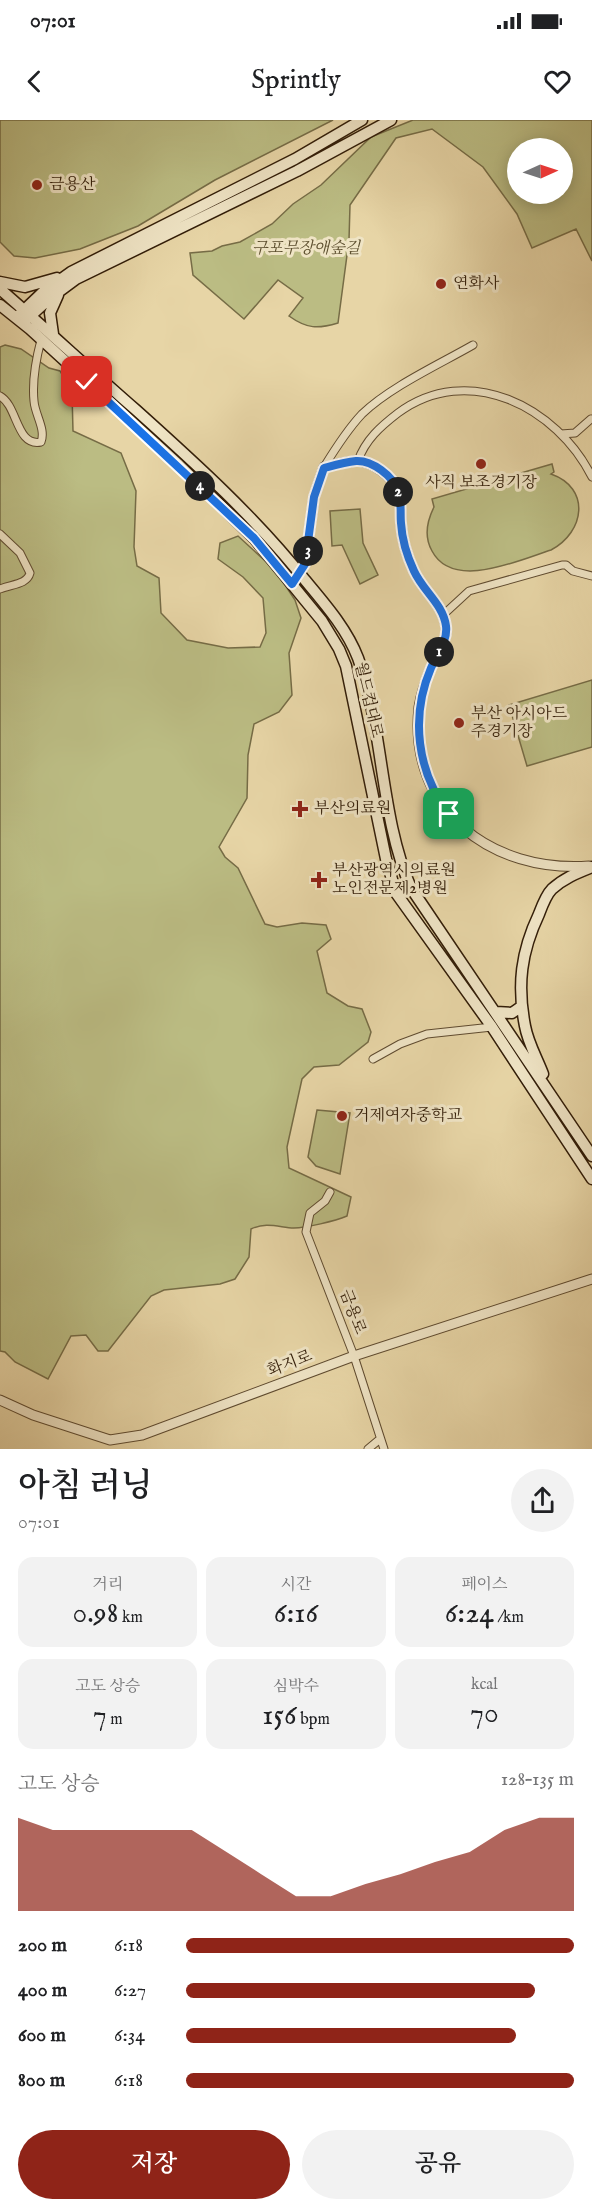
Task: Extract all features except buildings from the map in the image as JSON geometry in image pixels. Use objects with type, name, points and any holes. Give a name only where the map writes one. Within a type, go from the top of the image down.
[{"type":"main road","points":[[0,282],[25,287],[71,272],[295,159],[362,120]]},
{"type":"main road","points":[[23,317],[76,279],[297,171],[391,120]]},
{"type":"main road","points":[[23,317],[43,292],[71,272]]},
{"type":"main road","name":"월드컵대로","points":[[0,289],[41,340],[179,465],[254,538],[331,634],[346,666],[386,859],[394,887],[492,1027],[592,1179]]},
{"type":"main road","points":[[53,334],[50,313],[62,289]]},
{"type":"main road","name":"월드컵대로","points":[[0,305],[53,334],[193,462],[263,530],[341,626],[358,659],[368,697],[403,870],[411,888],[592,1156]]},
{"type":"main road","points":[[554,1099],[531,1048],[525,1027],[520,982],[523,957],[530,933],[550,891],[569,876],[592,867]]},
{"type":"main road","points":[[496,1012],[512,1013],[522,1006]]},
{"type":"street","points":[[0,396],[7,400],[26,440],[34,444],[41,442],[43,440],[41,426],[34,402],[35,370],[41,340]]},
{"type":"street","points":[[292,584],[308,555],[314,497],[324,468],[351,428],[377,402],[473,345]]},
{"type":"street","points":[[358,461],[361,451],[369,440],[390,419],[412,404],[450,392],[480,392],[510,399],[537,412],[581,457],[592,477]]},
{"type":"street","points":[[561,434],[575,433],[591,419]]},
{"type":"street","points":[[324,468],[358,461],[377,468],[393,483],[400,502],[401,526],[408,555],[422,586],[443,615],[446,633],[444,642],[431,668],[419,705],[419,741],[428,779],[440,802],[449,814],[470,833],[499,852],[537,864],[592,867]]},
{"type":"street","points":[[0,534],[20,553],[30,573],[27,580],[0,589]]},
{"type":"street","points":[[443,615],[469,591],[562,565],[566,565],[573,571],[592,576]]},
{"type":"street","points":[[373,1059],[400,1044],[427,1034],[492,1027]]},
{"type":"street","name":"금용로","points":[[330,1192],[326,1201],[310,1213],[306,1232],[354,1356],[384,1449]]},
{"type":"street","name":"화지로","points":[[0,1400],[33,1415],[110,1440],[142,1435],[354,1356],[592,1279]]},
{"type":"street","points":[[368,1449],[380,1439]]},
{"type":"green space","points":[[0,120],[333,120],[215,180],[138,226],[80,249],[35,258],[14,256],[0,242]]},
{"type":"green space","name":"구포무장애숲길","points":[[413,120],[592,120],[592,261],[576,229],[532,248],[517,214],[510,204],[573,204],[573,138],[507,138],[507,200],[483,167],[432,129],[396,138],[350,205],[349,240],[338,323],[313,327],[289,316],[303,298],[278,280],[244,319],[193,275],[190,253],[212,251],[240,242],[272,224],[293,204],[321,185],[371,137]]},
{"type":"green space","points":[[5,345],[21,349],[49,368],[60,371],[72,392],[73,431],[121,453],[136,491],[134,547],[137,566],[159,578],[161,613],[187,640],[228,648],[260,647],[266,633],[263,598],[243,577],[218,559],[220,543],[238,536],[275,570],[295,600],[301,618],[289,653],[292,695],[279,712],[254,724],[248,755],[247,798],[219,847],[225,857],[238,868],[265,924],[277,927],[302,923],[326,925],[331,939],[317,951],[327,993],[348,1006],[362,1009],[371,1032],[368,1042],[339,1065],[314,1067],[302,1079],[287,1147],[289,1168],[351,1197],[347,1216],[306,1227],[267,1225],[251,1229],[249,1257],[235,1279],[220,1284],[164,1290],[151,1296],[108,1351],[98,1351],[86,1335],[71,1336],[48,1379],[15,1362],[5,1352],[0,1351],[0,347]]},
{"type":"green space","points":[[552,464],[554,472],[551,474],[573,489],[578,499],[579,510],[571,532],[551,550],[505,565],[470,571],[455,569],[442,563],[432,551],[427,535],[428,523],[434,507],[432,499]]},
{"type":"green space","points":[[360,509],[363,543],[378,575],[360,584],[342,545],[332,546],[330,511]]},
{"type":"green space","points":[[592,680],[592,747],[527,766],[509,705]]},
{"type":"green space","points":[[317,1110],[350,1113],[340,1174],[316,1166],[308,1157]]},
{"type":"place","name":"금용산","points":[[37,185]]},
{"type":"place","name":"연화사","points":[[441,284]]},
{"type":"place","name":"사직 보조경기장","points":[[481,464]]},
{"type":"place","name":"부산 아시아드 주경기장","points":[[459,723]]},
{"type":"place","name":"부산의료원","points":[[300,809]]},
{"type":"place","name":"부산광역시의료원 노인전문제2병원","points":[[319,880]]},
{"type":"place","name":"거제여자중학교","points":[[342,1116]]},
{"type":"route","points":[[87,382],[179,465],[254,538],[292,584],[308,555],[314,497],[324,468],[358,461],[386,474],[398,492],[401,526],[414,572],[439,607],[446,624],[444,642],[431,668],[419,705],[419,741],[428,779],[433,791],[449,814]]}]
